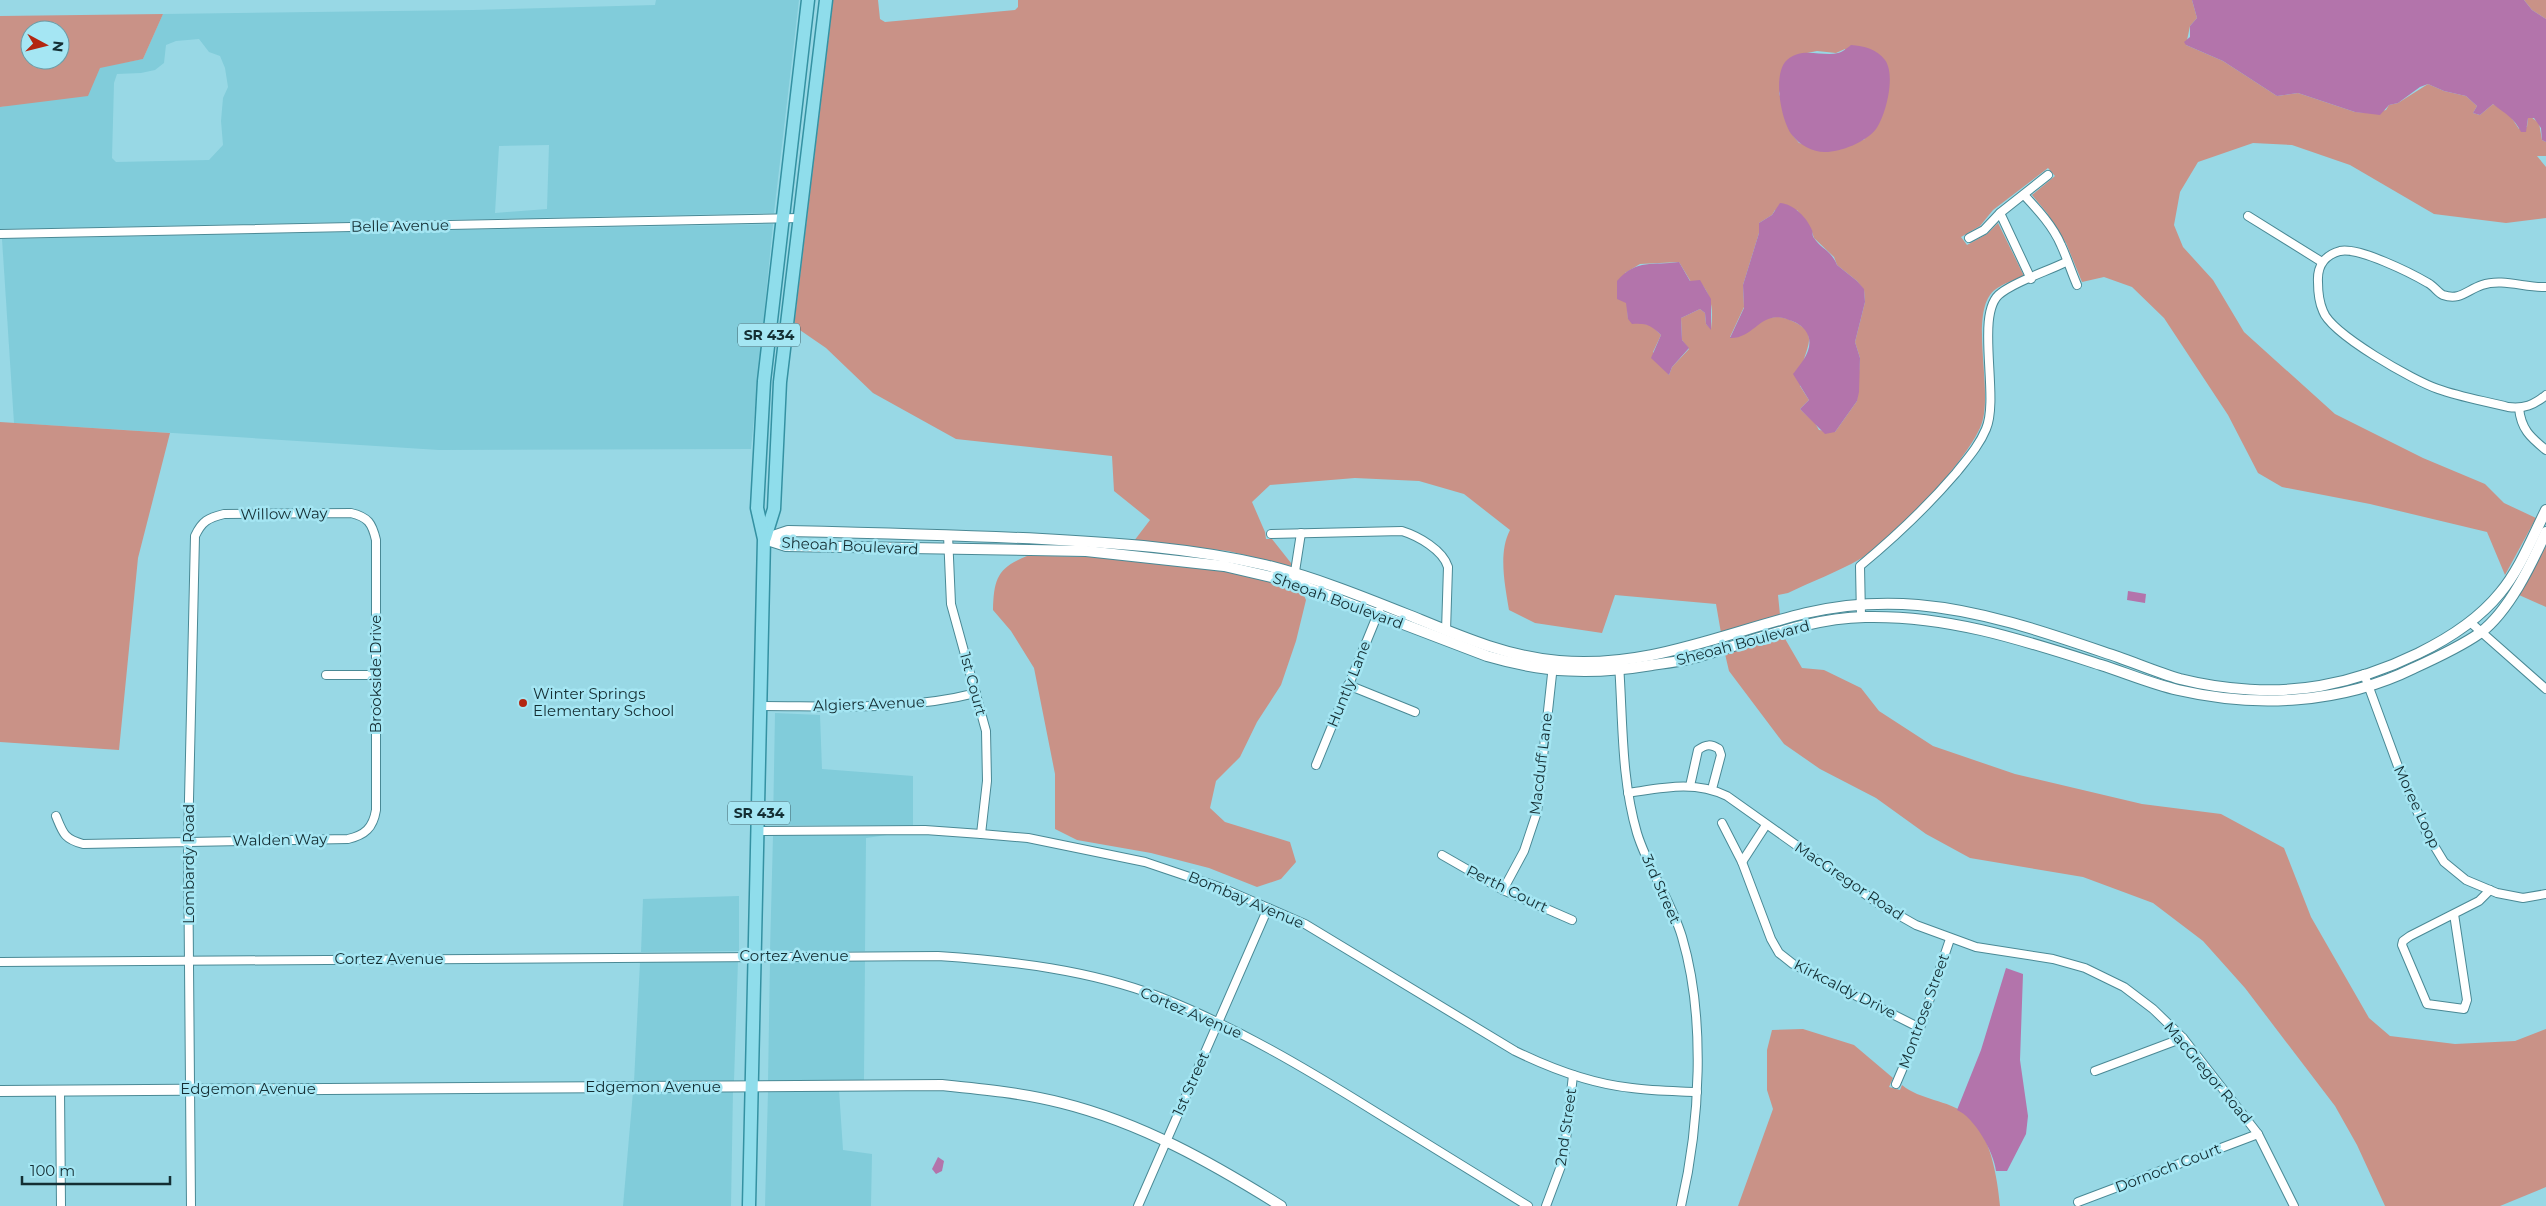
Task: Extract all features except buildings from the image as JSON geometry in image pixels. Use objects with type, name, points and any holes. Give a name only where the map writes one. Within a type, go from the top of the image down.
[{"type":"main road","name":"SR 434","points":[[749,1206],[764,539],[757,508],[759,442],[808,0]]},
{"type":"main road","name":"SR 434","points":[[764,539],[774,510],[780,382],[826,0]]},
{"type":"main road","points":[[793,131],[806,168]]},
{"type":"street","points":[[1968,238],[1984,230],[2000,213],[2048,175]]},
{"type":"street","points":[[2024,195],[2042,215],[2061,245],[2066,262],[2077,284]]},
{"type":"street","points":[[2000,213],[2031,279]]},
{"type":"street","points":[[2248,216],[2322,262]]},
{"type":"street","name":"Belle Avenue","points":[[0,234],[800,218]]},
{"type":"street","points":[[2546,287],[2502,283],[2482,285],[2465,295],[2455,297],[2442,295],[2430,284],[2351,250],[2339,252],[2322,262],[2318,277],[2318,294],[2323,312],[2330,323],[2343,334],[2416,380],[2439,390],[2519,408],[2534,404],[2546,395]]},
{"type":"street","points":[[1861,617],[1860,566],[1908,526],[1932,501],[1972,453],[1987,428],[1992,385],[1987,332],[1991,307],[1999,293],[2066,262]]},
{"type":"street","points":[[2519,408],[2520,422],[2528,436],[2546,450]]},
{"type":"street","name":"Sheoah Boulevard","points":[[1619,666],[1812,612],[1861,606],[1916,605],[1996,618],[2050,634],[2180,679],[2246,689],[2280,690],[2320,686],[2364,674],[2409,658],[2470,622],[2501,592],[2521,559],[2546,510]]},
{"type":"street","name":"Willow Way","points":[[201,523],[210,517],[224,514],[351,513],[368,519]]},
{"type":"street","name":"Brookside Drive","points":[[368,519],[373,527],[376,540],[377,675],[376,810],[369,829]]},
{"type":"street","name":"Lombardy Road","points":[[191,1206],[188,842],[195,552],[196,536],[201,523]]},
{"type":"street","name":"Sheoah Boulevard","points":[[764,539],[788,531],[948,535],[1090,542],[1227,556],[1382,604],[1446,631],[1553,666],[1582,672],[1694,658],[1810,624],[1861,617],[1909,617],[1956,624],[2046,647],[2176,690],[2243,700],[2276,701],[2316,698],[2369,686],[2405,673],[2442,655],[2482,631],[2511,598],[2530,566],[2546,532]]},
{"type":"street","points":[[1271,534],[1402,531],[1410,533],[1441,554],[1448,566],[1446,631]]},
{"type":"street","points":[[1294,577],[1301,533]]},
{"type":"street","name":"1st Court","points":[[948,535],[947,550],[951,604],[986,731],[987,757],[981,834]]},
{"type":"street","name":"Sheoah Boulevard","points":[[764,539],[786,546],[1086,551],[1224,566],[1294,577],[1377,615],[1487,656],[1517,665],[1553,666]]},
{"type":"street","name":"Huntly Lane","points":[[1316,765],[1382,604]]},
{"type":"street","points":[[2470,622],[2546,689]]},
{"type":"street","name":"Macduff Lane","points":[[1503,890],[1524,852],[1537,812],[1553,666]]},
{"type":"street","name":"3rd Street","points":[[1619,666],[1628,792],[1637,834],[1649,863],[1670,904],[1682,936],[1691,972],[1696,1020],[1697,1092],[1694,1129],[1681,1206]]},
{"type":"street","name":"Moree Loop","points":[[2364,674],[2398,769],[2426,834],[2444,862],[2466,880],[2490,890],[2523,898],[2546,894]]},
{"type":"street","points":[[326,675],[377,675]]},
{"type":"street","points":[[1348,685],[1415,712]]},
{"type":"street","name":"Algiers Avenue","points":[[761,706],[901,706],[928,703],[976,693]]},
{"type":"street","points":[[1690,786],[1698,750],[1705,745],[1712,745],[1719,749],[1721,755],[1712,789]]},
{"type":"street","name":"MacGregor Road","points":[[1628,792],[1690,786],[1712,789],[1727,796],[1879,904],[1916,925],[1976,947],[2053,959],[2085,968],[2124,987],[2153,1009],[2182,1038],[2258,1134],[2294,1206]]},
{"type":"street","name":"Walden Way","points":[[56,816],[63,833],[71,841],[83,844],[348,839],[361,836],[369,829]]},
{"type":"street","name":"Kirkcaldy Drive","points":[[1722,823],[1742,862],[1771,939],[1779,953],[1794,964],[1920,1028]]},
{"type":"street","points":[[1742,862],[1766,825]]},
{"type":"street","name":"Bombay Avenue","points":[[758,831],[925,830],[981,834],[1028,838],[1145,862],[1222,888],[1305,924],[1516,1051],[1573,1075],[1632,1088],[1697,1092]]},
{"type":"street","name":"Perth Court","points":[[1442,855],[1503,890],[1572,920]]},
{"type":"street","points":[[2454,914],[2467,1000],[2464,1009],[2427,1004],[2402,945],[2403,941],[2410,936],[2479,901],[2490,890]]},
{"type":"street","name":"1st Street","points":[[1138,1206],[1268,908]]},
{"type":"street","name":"Montrose Street","points":[[1896,1084],[1920,1028],[1950,939]]},
{"type":"street","name":"Cortez Avenue","points":[[0,962],[938,956],[1035,966],[1116,984],[1159,997],[1218,1022],[1301,1066],[1528,1206]]},
{"type":"street","points":[[2095,1071],[2182,1038]]},
{"type":"street","name":"2nd Street","points":[[1546,1206],[1564,1158],[1573,1075]]},
{"type":"street","name":"Edgemon Avenue","points":[[0,1091],[942,1085],[1008,1092],[1090,1111],[1166,1141],[1220,1168],[1281,1206]]},
{"type":"street","points":[[60,1090],[61,1206]]},
{"type":"street","name":"Dornoch Court","points":[[2078,1202],[2258,1134]]},
{"type":"shaded area","points":[[656,0],[799,0],[774,213],[0,229],[0,107],[7,106],[100,67],[143,59],[163,14],[473,10],[655,5]],"holes":[[[199,39],[209,52],[220,56],[225,68],[228,87],[223,98],[221,121],[223,145],[209,160],[116,162],[112,158],[114,83],[117,74],[141,73],[155,70],[164,63],[166,45],[176,41]],[[549,145],[547,209],[495,213],[499,146]]]},
{"type":"shaded area","points":[[833,0],[878,0],[880,19],[885,22],[1015,10],[1018,7],[1018,0],[2192,0],[2197,18],[2190,26],[2186,45],[2223,61],[2277,96],[2298,93],[2355,112],[2373,113],[2386,110],[2389,105],[2398,103],[2428,84],[2444,91],[2466,96],[2477,106],[2473,113],[2480,115],[2493,104],[2509,114],[2519,129],[2527,127],[2528,118],[2531,117],[2539,123],[2542,140],[2546,142],[2546,156],[2537,156],[2546,167],[2546,218],[2506,223],[2434,214],[2350,165],[2292,145],[2253,143],[2198,162],[2180,192],[2174,225],[2183,247],[2213,280],[2244,332],[2335,414],[2423,458],[2485,484],[2504,503],[2536,518],[2505,575],[2487,532],[2370,504],[2282,487],[2258,473],[2228,415],[2164,318],[2132,287],[2104,277],[2082,282],[2066,243],[2047,213],[2032,195],[2055,176],[2048,168],[1993,210],[1980,226],[1961,237],[1967,245],[1987,234],[1998,223],[2024,276],[1999,287],[1987,300],[1983,315],[1982,334],[1984,413],[1980,428],[1959,461],[1909,518],[1875,549],[1843,568],[1788,593],[1778,595],[1780,615],[1721,633],[1716,604],[1615,595],[1602,633],[1535,623],[1509,610],[1503,559],[1506,539],[1510,530],[1464,494],[1419,481],[1355,478],[1270,485],[1252,502],[1265,532],[1266,539],[1272,539],[1291,563],[1291,566],[1228,551],[1134,541],[1150,520],[1114,491],[1112,456],[956,439],[873,393],[826,348],[794,326]],"holes":[[[1845,49],[1865,139],[1835,150],[1799,143],[1791,133],[1779,93],[1797,55],[1817,51],[1836,53]],[[1775,210],[1797,210],[1811,229],[1814,238],[1834,257],[1837,265],[1857,281],[1864,290],[1865,302],[1855,342],[1860,358],[1857,401],[1835,432],[1819,430],[1815,423],[1800,409],[1809,400],[1800,386],[1802,365],[1809,341],[1807,331],[1787,319],[1773,317],[1764,320],[1736,337],[1730,337],[1744,307],[1743,285],[1759,233],[1759,223],[1772,215]],[[1679,262],[1691,282],[1700,282],[1710,299],[1712,310],[1711,329],[1706,324],[1705,313],[1700,309],[1681,318],[1682,340],[1689,349],[1672,367],[1669,375],[1653,352],[1661,335],[1652,326],[1628,319],[1625,273],[1640,264]]]},
{"type":"shaded area","points":[[2192,0],[2524,0],[2532,10],[2546,19],[2546,142],[2542,140],[2541,128],[2534,118],[2528,118],[2526,132],[2521,132],[2512,119],[2493,104],[2480,115],[2473,113],[2477,106],[2466,96],[2444,91],[2428,84],[2420,87],[2398,103],[2389,105],[2380,115],[2355,112],[2298,93],[2277,96],[2223,61],[2186,45],[2184,42],[2190,37],[2190,26],[2197,18]]},
{"type":"shaded area","points":[[2524,0],[2546,0],[2546,19],[2532,10]]},
{"type":"shaded area","points":[[163,14],[143,59],[100,68],[88,96],[0,107],[0,16]]},
{"type":"shaded area","points":[[1851,45],[1865,47],[1874,51],[1882,56],[1888,67],[1890,85],[1880,123],[1872,134],[1853,145],[1831,152],[1820,152],[1811,149],[1803,145],[1792,135],[1784,119],[1779,86],[1782,66],[1787,60],[1799,54],[1838,53]]},
{"type":"shaded area","points":[[1780,203],[1790,206],[1803,216],[1810,225],[1817,242],[1832,256],[1837,265],[1864,289],[1865,302],[1855,342],[1860,358],[1859,392],[1857,401],[1835,432],[1825,434],[1800,409],[1809,400],[1793,374],[1804,359],[1809,348],[1808,336],[1802,327],[1779,317],[1771,318],[1746,334],[1730,338],[1744,308],[1743,285],[1759,233],[1759,223],[1772,215]]},
{"type":"shaded area","points":[[773,224],[751,449],[439,450],[14,423],[2,239]]},
{"type":"shaded area","points":[[1679,262],[1690,281],[1700,280],[1711,299],[1711,330],[1706,324],[1705,313],[1700,309],[1681,318],[1682,340],[1689,348],[1672,367],[1669,375],[1651,358],[1661,335],[1648,325],[1632,324],[1628,319],[1626,303],[1617,299],[1617,281],[1631,269],[1639,266]]},
{"type":"shaded area","points":[[0,422],[170,433],[138,558],[119,750],[0,742]]},
{"type":"shaded area","points":[[2546,546],[2546,607],[2519,595]]},
{"type":"shaded area","points":[[1027,556],[1131,559],[1201,566],[1236,572],[1302,591],[1306,600],[1296,641],[1281,685],[1257,722],[1240,757],[1216,781],[1210,808],[1225,822],[1290,842],[1296,862],[1281,879],[1257,887],[1209,868],[1151,853],[1077,840],[1055,829],[1055,774],[1034,668],[1011,631],[993,610],[996,582],[999,576],[1009,565]]},
{"type":"shaded area","points":[[2128,591],[2146,594],[2145,603],[2127,600]]},
{"type":"shaded area","points":[[1784,637],[1802,668],[1824,670],[1861,688],[1879,711],[1933,746],[2015,774],[2142,804],[2221,814],[2284,848],[2311,917],[2369,1018],[2390,1036],[2455,1044],[2515,1041],[2546,1029],[2546,1187],[2500,1206],[2385,1206],[2357,1145],[2335,1106],[2245,988],[2203,941],[2153,903],[2083,877],[1970,858],[1926,834],[1876,798],[1820,769],[1784,744],[1729,671],[1725,654]]},
{"type":"shaded area","points":[[775,713],[820,715],[822,769],[913,776],[913,825],[773,825]]},
{"type":"shaded area","points":[[887,835],[866,838],[865,951],[770,951],[773,836]]},
{"type":"shaded area","points":[[739,896],[739,951],[641,952],[643,899]]},
{"type":"shaded area","points":[[738,961],[734,1081],[634,1082],[640,962]]},
{"type":"shaded area","points":[[770,961],[865,961],[864,1080],[768,1081]]},
{"type":"shaded area","points":[[2006,968],[2023,974],[2020,1060],[2028,1116],[2026,1134],[2007,1171],[1996,1171],[1991,1154],[1982,1136],[1970,1120],[1957,1110],[1981,1050]]},
{"type":"shaded area","points":[[1803,1029],[1854,1045],[1893,1078],[1889,1087],[1900,1090],[1902,1085],[1917,1094],[1959,1109],[1975,1122],[1987,1144],[1995,1169],[2000,1206],[1738,1206],[1773,1109],[1767,1090],[1767,1050],[1772,1030]]},
{"type":"shaded area","points":[[839,1090],[843,1150],[872,1154],[871,1206],[765,1206],[768,1091]]},
{"type":"shaded area","points":[[733,1091],[731,1206],[623,1206],[633,1092]]},
{"type":"shaded area","points":[[938,1157],[944,1161],[942,1171],[936,1174],[932,1169]]},
{"type":"place","name":"Winter Springs Elementary School","points":[[523,703]]}]
